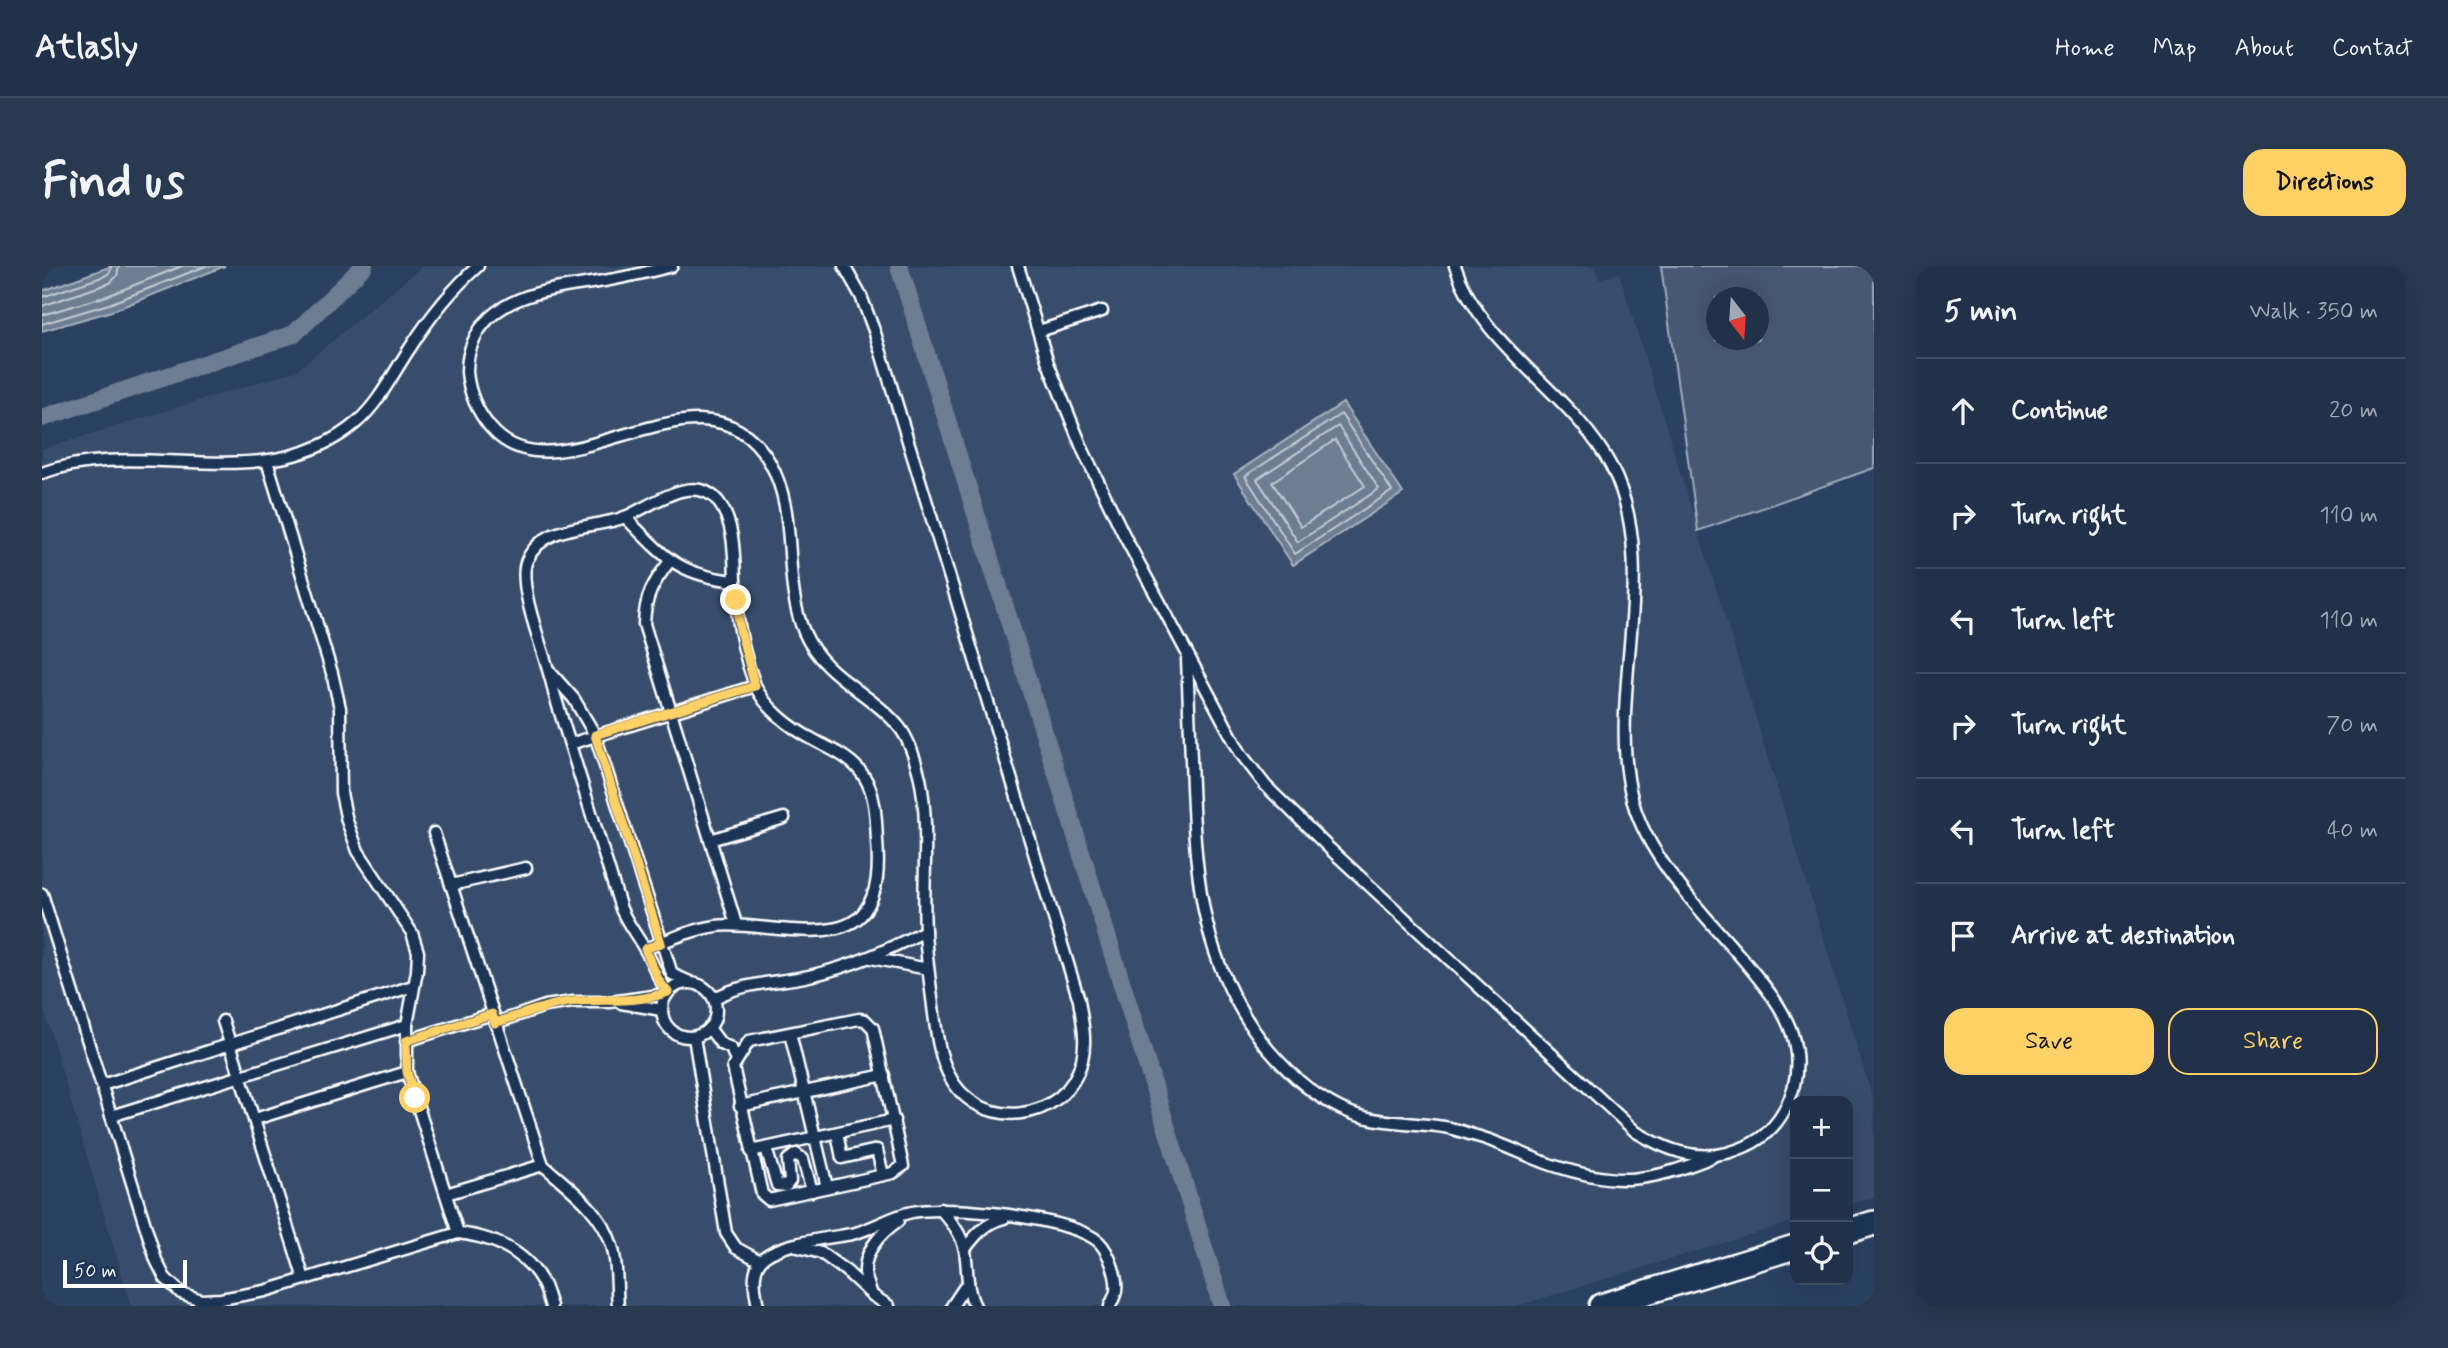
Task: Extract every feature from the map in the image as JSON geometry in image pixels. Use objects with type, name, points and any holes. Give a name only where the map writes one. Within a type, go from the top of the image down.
[{"type":"street","points":[[1853,1229],[1874,1223]]},
{"type":"street","points":[[1601,1306],[1790,1249]]},
{"type":"lane","points":[[42,473],[64,465],[103,461],[267,461],[304,452],[333,440],[358,421],[381,394],[438,308],[458,283],[478,266]]},
{"type":"lane","points":[[671,266],[553,290],[519,299],[497,310],[480,326],[470,348],[467,367],[477,412],[494,433],[516,446],[540,451],[568,450],[680,420],[715,422],[735,428],[754,441],[769,461],[780,484],[787,514],[798,613],[804,632],[815,652],[834,674],[888,715],[903,732],[913,753],[924,804],[925,931],[929,968],[940,1051],[949,1076],[960,1091],[976,1105],[1002,1115],[1024,1114],[1048,1105],[1070,1086],[1082,1063],[1085,1036],[1079,1000],[875,333],[861,296],[844,266]]},
{"type":"lane","points":[[1018,266],[1066,411],[1083,450],[1187,655],[1241,754],[1266,786],[1330,849],[1636,1132],[1663,1147],[1688,1155],[1716,1156]]},
{"type":"lane","points":[[1187,655],[1196,856],[1207,930],[1227,986],[1254,1031],[1287,1071],[1318,1096],[1352,1113],[1446,1128],[1496,1142],[1548,1164],[1597,1178],[1638,1180],[1671,1173],[1747,1147],[1765,1136],[1778,1122],[1790,1100],[1796,1081],[1797,1056],[1783,1012],[1664,863],[1645,833],[1634,804],[1627,774],[1625,744],[1633,626],[1630,528],[1625,499],[1593,438],[1490,329],[1472,303],[1455,266]]},
{"type":"lane","points":[[1038,331],[1102,311]]},
{"type":"lane","points":[[267,461],[335,685],[340,708],[341,793],[346,821],[358,851],[412,933],[418,952],[407,1025],[407,1072],[458,1233]]},
{"type":"lane","points":[[645,949],[694,931],[736,924],[818,931],[849,924],[862,915],[872,897],[877,879],[876,817],[872,795],[863,775],[835,750],[794,727],[760,695],[755,686],[740,630],[734,547],[718,501],[708,492],[690,490],[669,495],[625,517],[562,531],[545,538],[526,562],[528,600],[551,673],[554,694],[621,909],[667,993]]},
{"type":"lane","points":[[625,517],[654,548],[684,570],[709,578],[735,580]]},
{"type":"lane","points":[[670,561],[655,580],[645,602],[644,624],[736,924]]},
{"type":"lane","points":[[551,673],[574,699],[595,735],[672,974],[702,985],[715,998],[716,1014],[709,1028],[694,1037],[678,1035],[672,1031],[663,1018],[662,1010],[667,993]]},
{"type":"lane","points":[[570,744],[755,686]]},
{"type":"lane","points":[[710,840],[784,818]]},
{"type":"lane","points":[[434,833],[542,1164],[602,1222],[613,1248],[618,1306]]},
{"type":"lane","points":[[451,885],[526,868]]},
{"type":"lane","points":[[42,894],[156,1261],[165,1278],[181,1293],[201,1300],[255,1293],[458,1233],[478,1235],[503,1244],[523,1259],[541,1279],[551,1306]]},
{"type":"lane","points":[[715,998],[726,992],[753,985],[841,968],[870,958],[925,931]]},
{"type":"lane","points":[[870,958],[929,968]]},
{"type":"lane","points":[[610,1002],[667,993],[678,985],[690,982]]},
{"type":"lane","points":[[102,1085],[413,986]]},
{"type":"lane","points":[[406,1041],[545,1006],[573,1002],[610,1002],[662,1010]]},
{"type":"lane","points":[[865,1020],[873,1028],[903,1166],[899,1171],[883,1175],[773,1200],[765,1198],[740,1106],[733,1072],[736,1061],[750,1041],[865,1020]]},
{"type":"lane","points":[[223,1021],[304,1279]]},
{"type":"lane","points":[[111,1116],[407,1025]]},
{"type":"lane","points":[[709,1028],[721,1044],[730,1048],[736,1061]]},
{"type":"lane","points":[[790,1033],[827,1187]]},
{"type":"lane","points":[[694,1037],[726,1233],[736,1248],[760,1261]]},
{"type":"lane","points":[[255,1119],[407,1072]]},
{"type":"lane","points":[[740,1106],[884,1075]]},
{"type":"lane","points":[[751,1151],[894,1120]]},
{"type":"lane","points":[[837,1133],[842,1157],[877,1150],[883,1175]]},
{"type":"lane","points":[[766,1148],[777,1185],[786,1186],[790,1181],[788,1160],[791,1156],[800,1155],[812,1191]]},
{"type":"lane","points":[[446,1194],[542,1164]]},
{"type":"lane","points":[[758,1306],[754,1278],[760,1261],[774,1251],[860,1232],[909,1212],[940,1209],[1042,1220],[1077,1231],[1098,1242],[1112,1264],[1116,1290],[1110,1306]]},
{"type":"lane","points":[[940,1209],[954,1225],[964,1248],[968,1282],[975,1306]]},
{"type":"lane","points":[[878,1306],[865,1273],[871,1247],[886,1230],[909,1212]]},
{"type":"lane","points":[[964,1248],[991,1222],[1009,1216]]},
{"type":"lane","points":[[794,1246],[821,1253],[889,1306]]},
{"type":"lane","points":[[952,1306],[968,1282]]},
{"type":"shaded area","points":[[423,266],[1595,266],[1599,279],[1619,273],[1874,1103],[1874,1197],[1853,1203],[1853,1096],[1790,1096],[1790,1223],[1517,1306],[131,1306],[42,1003],[42,449],[296,371]]},
{"type":"shaded area","points":[[1661,266],[1874,266],[1874,468],[1698,531]]},
{"type":"water","points":[[112,266],[225,266],[112,311],[42,331],[42,291]]},
{"type":"water","points":[[1343,403],[1403,493],[1293,565],[1234,474]]},
{"type":"waterway","points":[[42,418],[294,334],[364,266]]},
{"type":"waterway","points":[[899,266],[1222,1306]]},
{"type":"route","points":[[415,1098],[407,1072],[406,1041],[492,1014],[495,1023],[545,1006],[573,1002],[610,1002],[667,994],[645,949],[661,943],[595,735],[755,686],[740,630],[736,600]]}]
